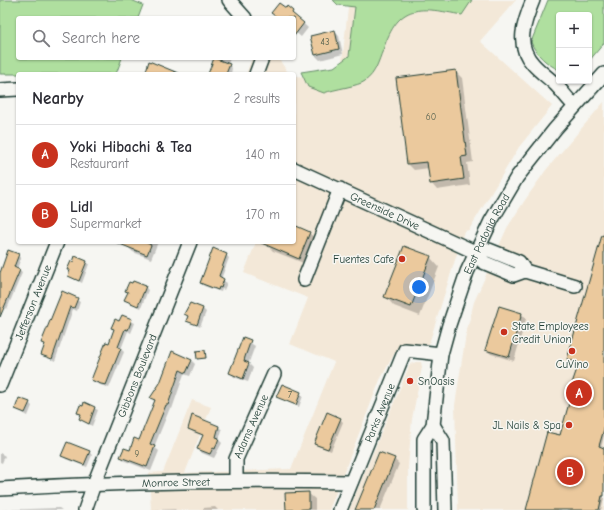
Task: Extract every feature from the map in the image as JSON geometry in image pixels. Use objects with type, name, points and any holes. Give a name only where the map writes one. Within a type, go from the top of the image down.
[{"type":"street","points":[[229,0],[243,16]]},
{"type":"street","points":[[533,0],[522,32],[524,50],[533,65],[557,86],[569,89],[578,102]]},
{"type":"street","points":[[257,72],[261,60]]},
{"type":"street","name":"East Padonia Road","points":[[424,510],[424,439],[433,425],[441,354],[457,298],[475,252],[490,221],[517,178],[540,147],[604,74]]},
{"type":"street","points":[[0,90],[16,89]]},
{"type":"street","name":"Greenside Drive","points":[[296,171],[340,189],[475,252],[483,262],[495,268],[514,275],[525,271],[575,286]]},
{"type":"street","points":[[304,280],[340,189]]},
{"type":"street","name":"Jefferson Avenue","points":[[0,385],[56,244]]},
{"type":"street","name":"Gibbons Boulevard","points":[[85,510],[189,244]]},
{"type":"street","name":"Parks Avenue","points":[[340,510],[405,350],[441,354]]},
{"type":"street","name":"Adams Avenue","points":[[236,480],[236,459],[255,413],[274,374]]},
{"type":"street","points":[[433,425],[443,441],[446,510]]},
{"type":"street","name":"Monroe Street","points":[[0,488],[236,480],[352,482]]},
{"type":"shaded area","points":[[349,0],[516,0],[480,41],[552,106],[519,147],[469,230],[464,231],[429,344],[405,345],[398,347],[380,380],[329,510],[151,510],[149,473],[163,472],[192,400],[211,407],[185,473],[291,469],[334,362],[290,344],[308,298],[244,273],[255,244],[296,244],[296,76],[340,79]]},
{"type":"shaded area","points":[[251,60],[279,60],[288,72],[247,72]]},
{"type":"shaded area","points":[[604,102],[604,510],[458,510],[455,405],[466,334],[474,302],[507,228],[525,200],[546,170]]},
{"type":"shaded area","points":[[421,362],[422,367],[412,419],[408,467],[408,510],[349,510],[410,364]]},
{"type":"green space","points":[[0,0],[131,0],[143,5],[139,16],[16,16],[16,60],[121,60],[117,72],[16,72],[16,74],[0,74]]},
{"type":"green space","points":[[333,0],[472,0],[462,15],[434,10],[423,10],[404,16],[396,23],[389,34],[376,67],[369,78],[362,83],[324,93],[308,87],[301,72],[334,67],[349,56],[355,7],[338,5]]},
{"type":"green space","points":[[548,0],[604,0],[604,43],[592,57],[592,12],[556,12],[556,68],[539,55],[531,42]]},
{"type":"building","points":[[279,3],[286,8],[287,6],[293,11],[292,13],[296,16],[275,16],[271,13]]},
{"type":"building","points":[[296,16],[304,23],[296,33]]},
{"type":"building","points":[[335,30],[339,49],[315,55],[310,36]]},
{"type":"building","points":[[213,60],[219,60],[230,64],[227,72],[209,72]]},
{"type":"building","points":[[149,61],[176,72],[146,72]]},
{"type":"building","points":[[456,70],[467,156],[461,157],[464,179],[430,184],[427,162],[407,164],[396,78]]},
{"type":"building","points":[[296,226],[310,232],[299,259],[264,244],[296,244]]},
{"type":"building","points":[[602,235],[604,236],[604,429],[599,446],[604,448],[604,496],[602,496],[599,510],[526,510],[547,432],[560,435],[571,396],[568,395],[579,363],[567,359]]},
{"type":"building","points":[[120,244],[149,244],[151,245],[147,255]]},
{"type":"building","points":[[404,246],[431,256],[411,307],[384,297]]},
{"type":"building","points":[[213,248],[227,254],[219,276],[224,279],[221,288],[219,287],[218,290],[200,283]]},
{"type":"building","points":[[8,250],[19,254],[14,267],[20,270],[0,317],[0,273]]},
{"type":"building","points":[[75,256],[87,261],[79,281],[68,276],[70,270],[67,270],[71,261],[73,262]]},
{"type":"building","points":[[133,281],[146,286],[138,306],[124,300],[128,292],[125,291],[129,282],[132,283]]},
{"type":"building","points":[[62,291],[78,298],[74,308],[70,307],[52,359],[41,355],[45,344],[41,343]]},
{"type":"building","points":[[190,303],[203,308],[197,325],[186,321],[188,316],[184,314]]},
{"type":"building","name":"State Employees Credit Union","points":[[499,306],[522,313],[509,357],[485,350]]},
{"type":"building","points":[[122,315],[132,319],[128,330],[125,329],[118,347],[121,348],[106,385],[101,384],[91,380],[106,342],[109,343],[114,329],[111,328],[115,319],[119,321]]},
{"type":"building","points":[[243,337],[251,340],[244,361],[249,363],[243,379],[229,373]]},
{"type":"building","points":[[205,350],[206,358],[197,359],[196,351]]},
{"type":"building","points":[[172,351],[192,360],[186,373],[180,370],[168,405],[166,405],[150,444],[155,446],[147,467],[120,457],[124,448],[130,450],[134,438],[139,440],[155,400],[150,398],[160,383]]},
{"type":"building","points":[[282,384],[301,392],[296,405],[276,397]]},
{"type":"building","points":[[19,398],[30,402],[25,413],[15,409]]},
{"type":"building","points":[[84,402],[95,407],[89,424],[79,419],[81,414],[77,413],[80,405],[83,406]]},
{"type":"building","points":[[327,412],[341,418],[328,449],[314,444]]},
{"type":"building","points":[[192,415],[219,426],[216,437],[219,438],[215,449],[213,448],[210,454],[197,449],[203,435],[188,429]]},
{"type":"building","points":[[67,442],[90,451],[84,465],[61,456]]},
{"type":"building","points":[[379,452],[395,458],[374,510],[355,510]]},
{"type":"building","points":[[309,492],[309,509],[286,510],[285,493]]},
{"type":"place","name":"Fuentes Cafe","points":[[402,259]]},
{"type":"place","name":"State Employees Credit Union","points":[[504,332]]},
{"type":"place","name":"CuVino","points":[[572,351]]},
{"type":"place","name":"SnOasis","points":[[410,381]]},
{"type":"place","name":"Yoki Hibachi & Tea","points":[[579,393]]},
{"type":"place","name":"JL Nails & Spa","points":[[569,425]]},
{"type":"place","name":"Lidl","points":[[570,472]]}]
